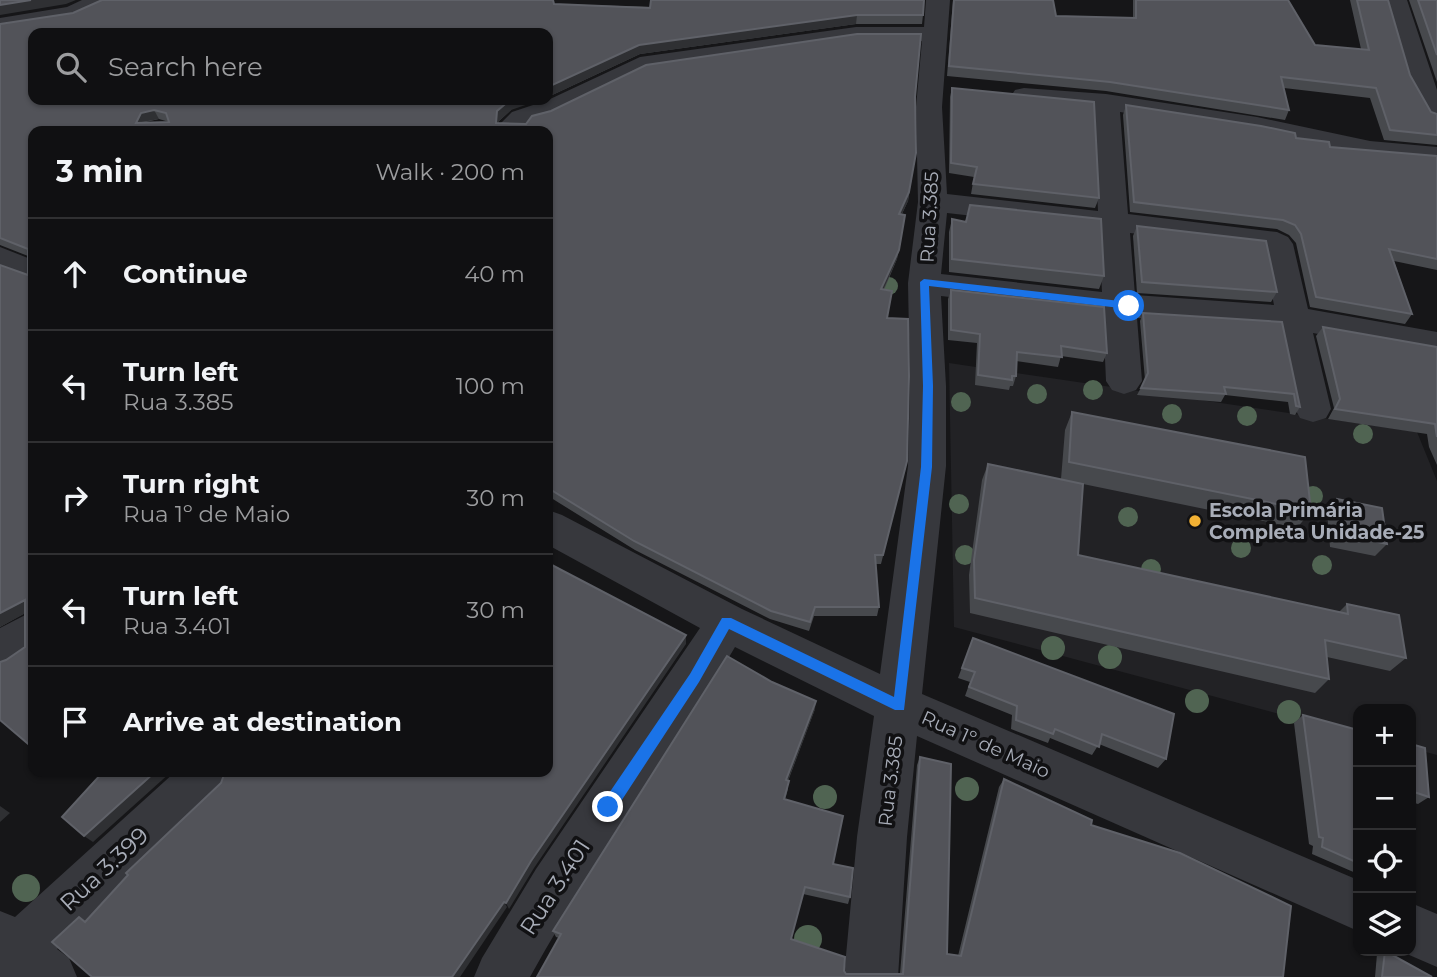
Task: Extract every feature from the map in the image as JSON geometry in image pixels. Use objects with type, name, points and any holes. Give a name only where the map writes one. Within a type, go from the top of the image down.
[{"type":"street","points":[[0,25],[73,13],[101,0]]},
{"type":"street","name":"Rua 3.385","points":[[871,977],[883,837],[927,467],[928,386],[924,282],[933,202],[929,107],[945,87],[934,34],[938,0]]},
{"type":"street","points":[[1395,0],[1420,83],[1437,115]]},
{"type":"street","points":[[515,126],[522,118],[541,112],[640,65],[856,34],[934,34]]},
{"type":"street","points":[[996,93],[1106,102],[1257,125],[1370,149],[1437,156]]},
{"type":"street","points":[[1106,102],[1124,381]]},
{"type":"street","points":[[933,202],[1113,220],[1266,239],[1277,244],[1313,409]]},
{"type":"street","points":[[0,257],[28,271]]},
{"type":"street","points":[[924,282],[1117,304],[1292,318],[1437,345]]},
{"type":"street","name":"Rua 1º de Maio","points":[[553,529],[727,622],[899,706],[1353,904]]},
{"type":"street","name":"Rua 3.401","points":[[501,977],[527,929],[680,701],[727,622]]},
{"type":"street","points":[[0,652],[28,633]]},
{"type":"street","name":"Rua 3.399","points":[[17,958],[204,777]]},
{"type":"street","points":[[1416,931],[1437,941]]},
{"type":"shaded area","name":"Escola Primária Completa Unidade-25","points":[[949,363],[1417,432],[1437,481],[1437,755],[1416,749],[1416,704],[1353,704],[1353,734],[954,627]]},
{"type":"building","points":[[0,0],[31,0],[0,5]]},
{"type":"building","points":[[102,0],[553,0],[554,4],[650,8],[651,0],[924,0],[923,15],[857,15],[639,45],[553,85],[553,28],[28,28],[28,105],[504,105],[497,111],[496,123],[526,124],[532,116],[551,111],[646,65],[857,34],[921,34],[915,97],[916,153],[909,192],[899,214],[905,215],[899,250],[881,289],[892,291],[887,318],[908,319],[909,376],[907,461],[883,555],[875,555],[879,607],[815,607],[810,622],[771,611],[634,541],[553,491],[553,126],[28,126],[28,249],[0,238],[0,24],[73,13]],"holes":[[[154,110],[166,113],[169,122],[136,123],[141,113]]]},
{"type":"building","points":[[954,0],[1053,0],[1056,16],[1136,18],[1136,0],[1288,0],[1315,45],[1369,50],[1357,0],[1388,0],[1410,75],[1431,112],[1437,114],[1437,135],[1390,130],[1376,88],[1281,77],[1289,110],[1110,82],[949,66]]},
{"type":"building","points":[[1418,0],[1437,0],[1437,55]]},
{"type":"building","points":[[952,88],[1094,102],[1099,198],[973,184],[977,167],[951,163]]},
{"type":"building","points":[[1126,105],[1295,133],[1296,138],[1329,142],[1330,147],[1437,156],[1437,259],[1389,249],[1412,314],[1316,297],[1301,234],[1295,225],[1283,220],[1134,202]]},
{"type":"building","points":[[970,205],[1101,219],[1104,276],[952,259],[952,219],[966,222]]},
{"type":"building","points":[[1137,226],[1266,241],[1277,292],[1142,282]]},
{"type":"building","points":[[0,265],[28,275],[28,744],[0,720],[0,662],[25,647],[25,600],[0,613]]},
{"type":"building","points":[[951,290],[1104,307],[1107,353],[1061,346],[1062,357],[1017,352],[1016,376],[1012,376],[1012,380],[978,375],[980,334],[951,330]]},
{"type":"building","points":[[1143,313],[1282,322],[1300,407],[1296,406],[1294,394],[1224,387],[1226,394],[1141,388],[1148,373]]},
{"type":"building","points":[[1323,327],[1437,347],[1437,437],[1435,424],[1335,409],[1340,399]]},
{"type":"building","points":[[1072,412],[1305,457],[1311,511],[1069,462]]},
{"type":"building","points":[[988,464],[1083,484],[1078,555],[1348,614],[1347,604],[1399,615],[1406,658],[1325,640],[1329,679],[975,598],[974,560]]},
{"type":"building","points":[[1337,499],[1382,508],[1387,544],[1340,534]]},
{"type":"building","points":[[553,566],[686,635],[531,861],[506,903],[504,902],[452,977],[92,977],[52,942],[79,917],[85,922],[128,875],[126,873],[221,783],[223,777],[553,777]]},
{"type":"building","points":[[973,638],[1174,714],[1166,759],[1102,734],[1099,747],[1055,729],[1053,734],[1016,720],[1017,706],[969,687],[975,672],[962,668]]},
{"type":"building","points":[[727,656],[772,682],[816,701],[786,780],[789,781],[784,799],[843,816],[833,864],[853,868],[850,897],[805,887],[791,939],[845,957],[846,974],[903,974],[920,757],[951,764],[947,954],[961,956],[1004,779],[1092,820],[1091,825],[1180,853],[1291,906],[1283,977],[537,977],[561,934],[553,931]]},
{"type":"building","points":[[1303,715],[1353,729],[1353,861],[1322,847],[1323,838],[1319,837]]},
{"type":"building","points":[[1416,745],[1425,748],[1429,797],[1416,793]]},
{"type":"building","points":[[98,777],[149,777],[84,836],[62,817]]},
{"type":"building","points":[[1384,956],[1394,956],[1432,977],[1382,977]]},
{"type":"place","name":"Escola Primária Completa Unidade-25","points":[[1195,521]]},
{"type":"route","points":[[608,807],[695,678],[727,622],[899,706],[927,467],[928,386],[924,282],[1129,306]]}]
